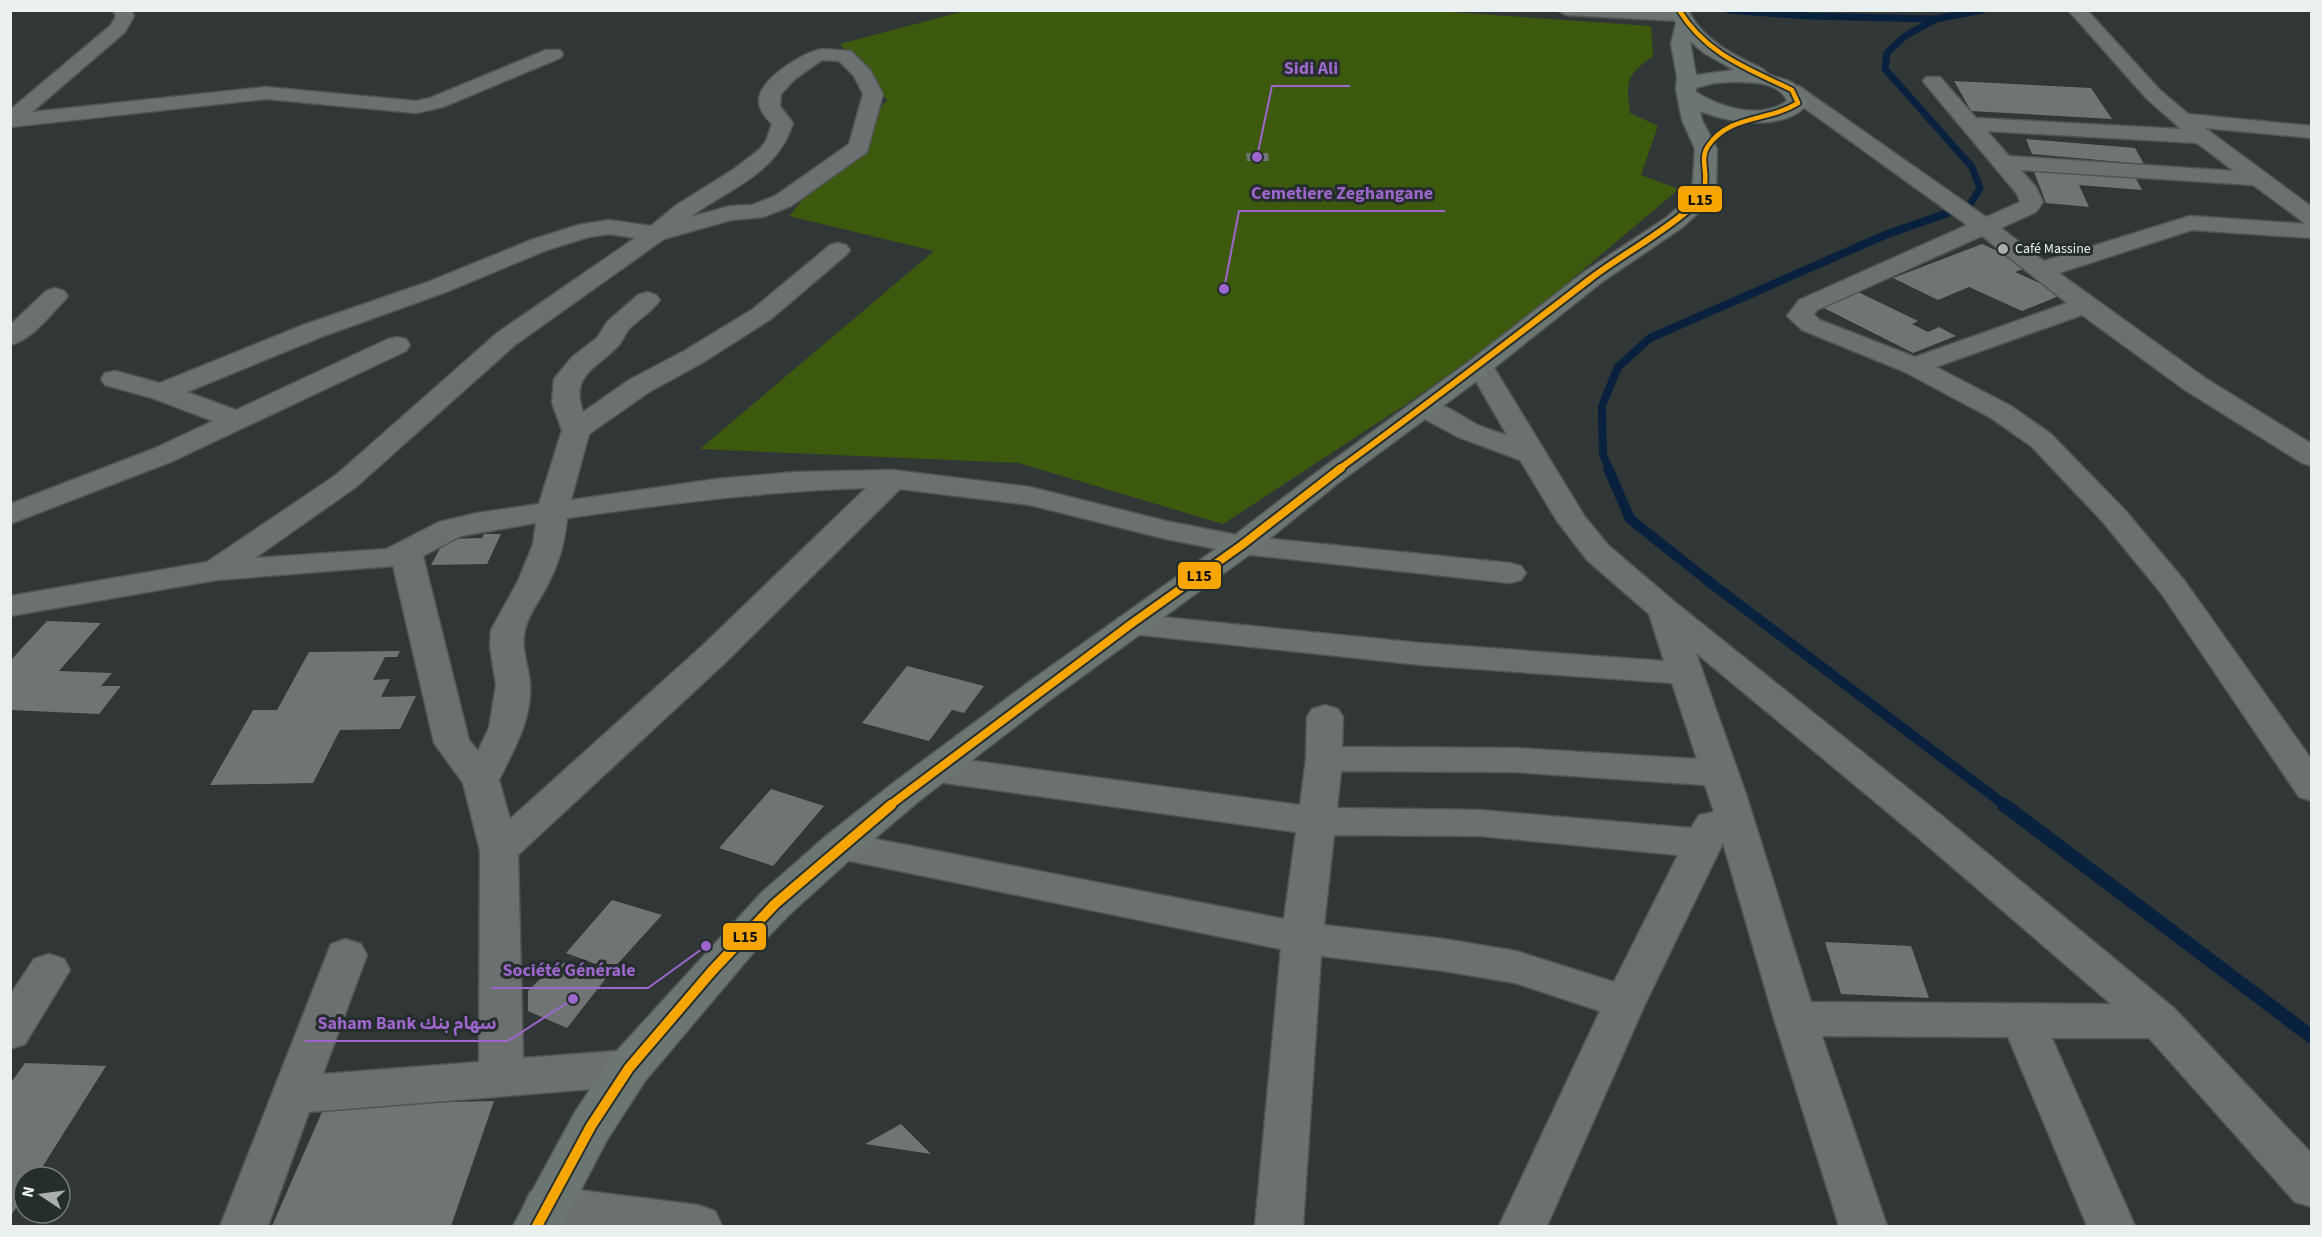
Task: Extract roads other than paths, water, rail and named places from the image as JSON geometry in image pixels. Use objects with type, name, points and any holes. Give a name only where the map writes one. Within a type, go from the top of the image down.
[{"type":"main road","points":[[1681,17],[1715,51],[1792,90],[1797,97],[1798,103],[1783,113],[1760,116],[1725,129],[1706,149]]},
{"type":"main road","points":[[542,1217],[591,1126],[629,1068],[745,935],[775,904],[840,846],[906,792],[1131,624],[1242,545],[1327,478],[1425,408],[1593,278],[1676,222],[1694,206],[1705,191],[1706,149],[1692,120],[1689,90],[1680,48],[1681,17]]},
{"type":"main road","points":[[1689,90],[1696,80],[1722,75],[1771,81]]},
{"type":"main road","points":[[1689,90],[1717,111],[1760,116]]},
{"type":"street","points":[[24,109],[118,28],[125,16],[122,10]]},
{"type":"street","points":[[1566,10],[1681,17]]},
{"type":"street","points":[[2077,10],[2131,71],[2202,137],[2312,218]]},
{"type":"street","points":[[24,109],[266,93],[416,107],[456,95],[554,54]]},
{"type":"street","points":[[162,392],[312,331],[437,287],[539,245],[597,228],[609,227],[656,234],[730,213],[755,212],[783,201],[859,147],[873,94],[863,74],[844,55],[816,56],[789,74],[771,91],[769,98],[771,109],[783,123],[777,141],[768,154],[742,174],[683,211],[656,234],[506,339],[346,481],[217,570]]},
{"type":"street","points":[[1933,81],[2028,192],[2032,202],[2028,207],[1983,225],[1808,305],[1801,313],[1801,318],[1811,325],[1914,366],[2022,425],[2064,461],[2174,587],[2312,788]]},
{"type":"street","points":[[1792,90],[1983,225],[2085,305],[2195,384],[2312,457]]},
{"type":"street","points":[[1783,113],[1869,144]]},
{"type":"street","points":[[2184,120],[2312,132]]},
{"type":"street","points":[[1970,124],[2202,137]]},
{"type":"street","points":[[2002,162],[2260,178]]},
{"type":"street","points":[[2042,270],[2190,223],[2312,231]]},
{"type":"street","points":[[576,430],[639,386],[693,357],[762,314],[838,250]]},
{"type":"street","points":[[10,337],[55,296]]},
{"type":"street","points":[[481,780],[507,728],[513,685],[507,647],[508,630],[541,568],[549,544],[552,512],[576,430],[566,403],[568,379],[581,363],[608,342],[616,327],[646,300]]},
{"type":"street","points":[[1914,366],[2085,305]]},
{"type":"street","points":[[10,515],[163,455],[397,345]]},
{"type":"street","points":[[1480,366],[1506,406],[1561,506],[1605,559],[1664,610],[1928,825],[2160,1021],[2312,1187]]},
{"type":"street","points":[[115,379],[162,392],[237,420]]},
{"type":"street","points":[[1425,408],[1468,431],[1531,454]]},
{"type":"street","points":[[10,606],[217,570],[386,558],[406,552],[431,538],[465,525],[667,493],[795,481],[893,479],[1030,496],[1166,530],[1242,545],[1510,573]]},
{"type":"street","points":[[499,851],[715,653],[893,479]]},
{"type":"street","points":[[406,552],[452,743],[481,780],[499,851],[501,1077]]},
{"type":"street","points":[[1664,610],[1724,784],[1795,1019],[1863,1227]]},
{"type":"street","points":[[1131,624],[1421,654],[1685,673]]},
{"type":"street","points":[[1279,1227],[1302,938],[1324,759],[1325,717]]},
{"type":"street","points":[[1324,759],[1514,760],[1724,784]]},
{"type":"street","points":[[937,769],[1315,821],[1480,823],[1703,843]]},
{"type":"street","points":[[1523,1227],[1625,1002],[1703,843],[1724,784]]},
{"type":"street","points":[[840,846],[1302,938],[1444,955],[1516,967],[1625,1002]]},
{"type":"street","points":[[244,1227],[346,955]]},
{"type":"street","points":[[10,1032],[48,970]]},
{"type":"street","points":[[1795,1019],[2160,1021]]},
{"type":"street","points":[[2023,1021],[2111,1227]]},
{"type":"street","points":[[294,1095],[629,1068]]},
{"type":"street","points":[[542,1217],[698,1227]]},
{"type":"waterway","points":[[1729,10],[1808,16],[1935,19]]},
{"type":"waterway","points":[[1970,205],[1980,188],[1972,167],[1885,69],[1887,53],[1905,36],[1936,19],[1982,10]]},
{"type":"waterway","points":[[1609,469],[1603,455],[1602,406],[1618,367],[1650,338],[1885,235],[1970,205]]},
{"type":"waterway","points":[[1608,468],[1630,519],[1712,584],[2006,806]]},
{"type":"waterway","points":[[2004,805],[2312,1037]]},
{"type":"place","name":"Sidi Ali","points":[[1257,157]]},
{"type":"place","name":"Café Massine","points":[[2003,249]]},
{"type":"place","name":"Cemetiere Zeghangane","points":[[1224,289]]},
{"type":"place","name":"Société Générale","points":[[706,946]]},
{"type":"place","name":"Saham Bank سهام بنك","points":[[573,999]]}]
